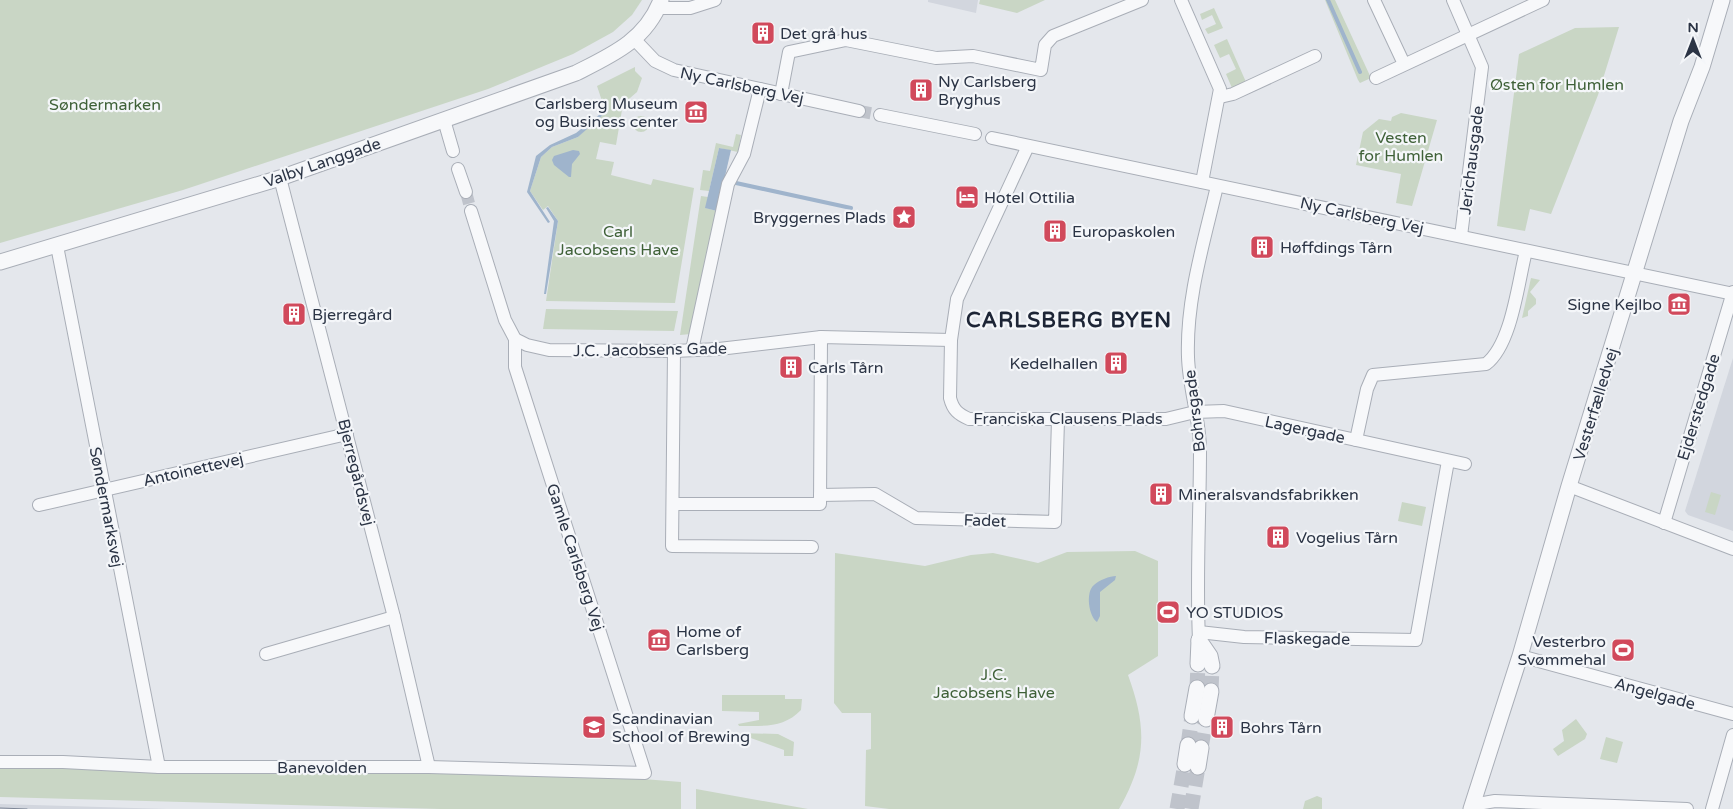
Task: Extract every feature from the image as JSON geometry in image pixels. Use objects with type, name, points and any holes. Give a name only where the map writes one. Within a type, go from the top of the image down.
[{"type":"street","points":[[660,4],[690,8],[715,0]]},
{"type":"street","points":[[781,94],[789,52],[846,40],[936,58],[973,56],[1041,70],[1045,45],[1053,36],[1142,0]]},
{"type":"street","points":[[1181,0],[1220,89],[1220,97],[1202,182]]},
{"type":"street","points":[[1374,0],[1404,64]]},
{"type":"street","name":"Jerichausgade","points":[[1452,0],[1482,67],[1461,236]]},
{"type":"street","name":"Vesterfælledvej","points":[[1472,807],[1520,656],[1569,486],[1681,121],[1702,67],[1722,0]]},
{"type":"street","points":[[1376,78],[1535,2]]},
{"type":"street","name":"Valby Langgade","points":[[0,262],[280,178],[576,73],[611,56],[635,40],[647,27],[660,4]]},
{"type":"street","name":"Ny Carlsberg Vej","points":[[635,40],[655,61],[668,68],[859,111]]},
{"type":"street","points":[[1220,97],[1233,94],[1315,56]]},
{"type":"street","points":[[692,350],[728,184],[744,154],[760,89]]},
{"type":"street","points":[[880,115],[975,134]]},
{"type":"street","points":[[444,120],[452,151]]},
{"type":"street","name":"Ny Carlsberg Vej","points":[[992,138],[1733,293]]},
{"type":"street","points":[[951,340],[957,299],[1028,146]]},
{"type":"street","points":[[458,169],[466,192]]},
{"type":"street","name":"Bjerregårdsvej","points":[[280,178],[394,617],[429,767]]},
{"type":"street","name":"Bohrsgade","points":[[1205,665],[1210,656],[1199,636],[1197,557],[1200,431],[1195,412],[1188,357],[1188,322],[1193,290],[1217,186]]},
{"type":"street","points":[[471,211],[505,320],[515,339]]},
{"type":"street","name":"Søndermarksvej","points":[[57,246],[159,767]]},
{"type":"street","name":"Lagergade","points":[[1195,412],[1224,411],[1356,440],[1367,389],[1373,375],[1486,364],[1495,356],[1507,330],[1526,251]]},
{"type":"street","name":"Ejderstedgade","points":[[1664,523],[1733,293]]},
{"type":"street","points":[[820,499],[821,337]]},
{"type":"street","name":"J.C. Jacobsens Gade","points":[[515,339],[527,346],[549,350],[674,351],[821,337],[951,340]]},
{"type":"street","name":"Gamle Carlsberg Vej","points":[[515,339],[515,367],[645,773]]},
{"type":"street","name":"Franciska Clausens Plads","points":[[951,340],[950,398],[952,407],[959,415],[968,419],[1166,419],[1195,412]]},
{"type":"street","points":[[674,351],[672,546],[812,547]]},
{"type":"street","name":"Fadet","points":[[673,504],[820,499],[875,494],[916,518],[1055,522],[1058,420]]},
{"type":"street","name":"Antoinettevej","points":[[38,505],[347,434]]},
{"type":"street","points":[[1356,440],[1465,464]]},
{"type":"street","name":"Flaskegade","points":[[1199,636],[1416,640],[1448,461]]},
{"type":"street","points":[[1569,486],[1733,549]]},
{"type":"street","points":[[266,654],[394,617]]},
{"type":"street","name":"Angelgade","points":[[1520,656],[1733,714]]},
{"type":"street","points":[[1199,718],[1204,689]]},
{"type":"street","points":[[1712,809],[1733,735]]},
{"type":"street","points":[[1191,766],[1195,747]]},
{"type":"street","name":"Banevolden","points":[[0,762],[62,762],[159,767],[429,767],[645,773]]},
{"type":"street","points":[[1472,807],[1495,801],[1687,809]]},
{"type":"shaded area","points":[[928,0],[978,0],[976,13],[928,2]]},
{"type":"shaded area","points":[[1733,358],[1733,531],[1688,515],[1685,511]]},
{"type":"shaded area","points":[[0,804],[167,809],[0,809]]},
{"type":"green space","name":"Søndermarken","points":[[0,0],[642,0],[632,15],[613,32],[573,54],[488,89],[183,190],[0,243]]},
{"type":"green space","points":[[980,0],[1045,0],[1017,13],[979,4]]},
{"type":"green space","points":[[1325,0],[1335,0],[1371,78],[1360,83],[1358,80]]},
{"type":"green space","points":[[1214,8],[1223,28],[1208,34],[1205,29],[1216,24],[1212,15],[1202,20],[1200,14]]},
{"type":"green space","name":"Østen for Humlen","points":[[1619,27],[1598,95],[1551,214],[1530,209],[1525,231],[1497,226],[1519,54],[1575,28]]},
{"type":"green space","points":[[1227,39],[1246,82],[1232,88],[1226,74],[1236,69],[1229,54],[1220,58],[1214,45]]},
{"type":"green space","name":"Carl Jacobsens Have","points":[[635,67],[635,71],[642,78],[637,92],[623,104],[616,145],[600,142],[596,159],[614,162],[611,175],[651,185],[653,179],[694,188],[675,303],[546,301],[558,221],[548,206],[543,210],[530,191],[541,157],[552,147],[578,137],[605,110],[597,86]]},
{"type":"green space","name":"Vesten for Humlen","points":[[1401,113],[1437,120],[1412,206],[1396,203],[1401,174],[1356,165],[1363,132],[1379,119],[1391,121],[1392,117]]},
{"type":"green space","points":[[638,116],[644,116],[649,121],[647,130],[638,132],[633,127],[633,121]]},
{"type":"green space","points":[[736,134],[741,135],[738,152],[719,148],[709,191],[700,190],[703,170],[710,171],[716,143],[733,147]]},
{"type":"green space","points":[[701,196],[708,197],[706,208],[717,211],[691,334],[680,335]]},
{"type":"green space","points":[[1531,278],[1540,280],[1530,292],[1536,299],[1536,304],[1528,311],[1528,316],[1522,318]]},
{"type":"green space","points":[[546,309],[678,311],[674,331],[543,329]]},
{"type":"green space","points":[[1711,492],[1721,495],[1715,515],[1705,512]]},
{"type":"green space","points":[[1402,502],[1426,507],[1422,526],[1398,521]]},
{"type":"green space","name":"J.C. Jacobsens Have","points":[[1135,551],[1158,561],[1158,656],[1128,675],[1139,711],[1141,743],[1135,775],[1119,809],[889,809],[865,806],[866,750],[871,749],[871,713],[842,713],[834,703],[835,553],[925,566],[971,555],[993,553],[1038,563],[1067,552]]},
{"type":"green space","points":[[722,695],[785,695],[785,699],[802,699],[801,710],[788,720],[773,725],[739,726],[738,724],[759,720],[759,712],[722,711]]},
{"type":"green space","points":[[1576,719],[1587,734],[1585,739],[1558,756],[1553,749],[1564,741],[1562,730]]},
{"type":"green space","points":[[737,733],[778,734],[794,742],[793,756],[784,756],[784,750]]},
{"type":"green space","points":[[1606,737],[1623,742],[1617,763],[1600,759]]},
{"type":"green space","points":[[0,767],[605,776],[681,782],[681,809],[441,809],[0,797]]},
{"type":"green space","points":[[696,789],[808,809],[696,809]]},
{"type":"green space","points":[[1317,796],[1322,798],[1322,809],[1303,809],[1305,801]]},
{"type":"water","points":[[604,111],[605,113],[578,137],[552,147],[541,157],[530,191],[550,222],[548,223],[527,192],[536,156],[550,145],[576,133]]},
{"type":"water","points":[[719,148],[731,150],[717,211],[705,208]]},
{"type":"water","points":[[573,150],[579,151],[580,154],[572,164],[571,177],[569,177],[554,165],[552,160],[554,156]]},
{"type":"water","points":[[548,207],[558,221],[546,294],[544,294],[554,221],[546,208]]},
{"type":"water","points":[[1116,576],[1115,580],[1100,592],[1100,616],[1097,622],[1090,610],[1089,598],[1091,588],[1102,580]]},
{"type":"waterway","points":[[1328,0],[1360,72]]},
{"type":"waterway","points":[[736,183],[851,208]]},
{"type":"tunnel","points":[[859,111],[880,115]]},
{"type":"tunnel","points":[[466,192],[471,211]]},
{"type":"tunnel","points":[[1197,688],[1198,664]]},
{"type":"tunnel","points":[[1211,691],[1212,666]]},
{"type":"tunnel","points":[[1188,745],[1192,716]]},
{"type":"tunnel","points":[[1201,748],[1206,719]]},
{"type":"tunnel","points":[[1177,809],[1185,764]]},
{"type":"tunnel","points":[[1191,809],[1198,767]]},
{"type":"tram line","points":[[0,808],[27,809]]},
{"type":"place","name":"Det grå hus","points":[[763,33]]},
{"type":"place","name":"Ny Carlsberg Bryghus","points":[[921,90]]},
{"type":"place","name":"Carlsberg Museum og Business center","points":[[696,112]]},
{"type":"place","name":"Hotel Ottilia","points":[[967,197]]},
{"type":"place","name":"Bryggernes Plads","points":[[904,217]]},
{"type":"place","name":"Europaskolen","points":[[1055,231]]},
{"type":"place","name":"Høffdings Tårn","points":[[1262,247]]},
{"type":"place","name":"Signe Kejlbo","points":[[1679,304]]},
{"type":"place","name":"Bjerregård","points":[[294,314]]},
{"type":"place","name":"Kedelhallen","points":[[1116,363]]},
{"type":"place","name":"Carls Tårn","points":[[791,367]]},
{"type":"place","name":"Mineralsvandsfabrikken","points":[[1161,494]]},
{"type":"place","name":"Vogelius Tårn","points":[[1278,537]]},
{"type":"place","name":"YO STUDIOS","points":[[1168,612]]},
{"type":"place","name":"Home of Carlsberg","points":[[659,640]]},
{"type":"place","name":"Vesterbro Svømmehal","points":[[1623,650]]},
{"type":"place","name":"Scandinavian School of Brewing","points":[[594,727]]},
{"type":"place","name":"Bohrs Tårn","points":[[1222,727]]},
{"type":"district","name":"CARLSBERG BYEN","points":[[1069,320]]}]
